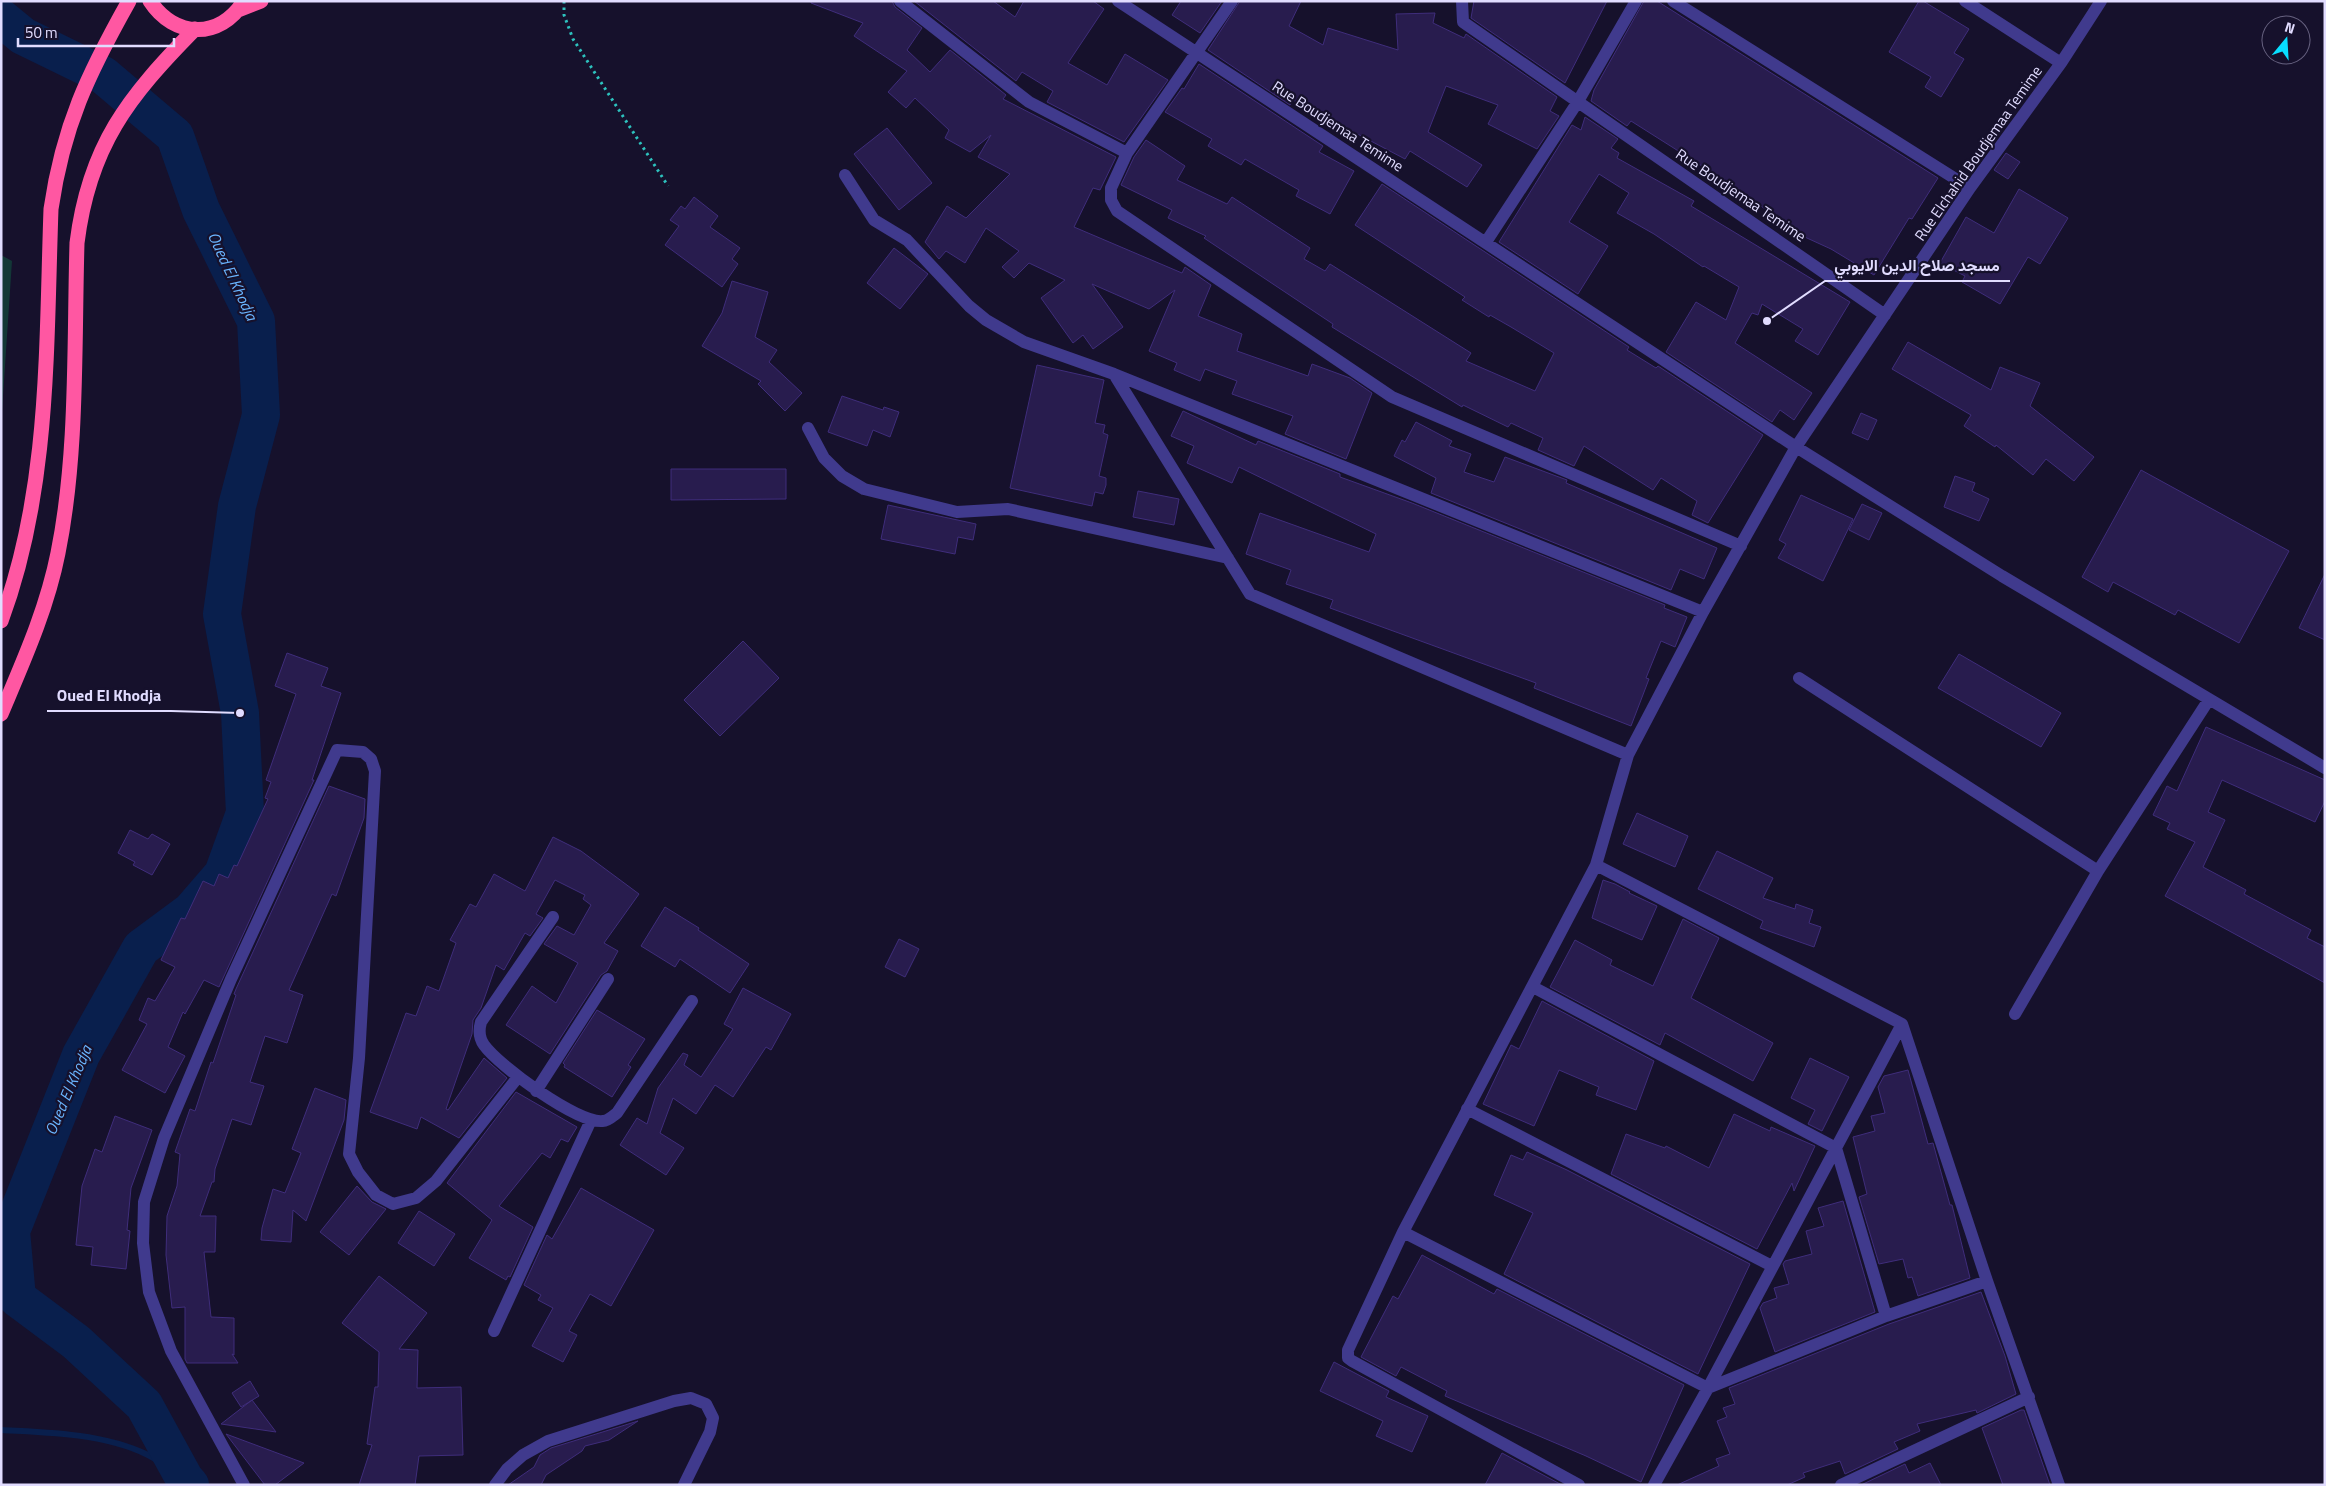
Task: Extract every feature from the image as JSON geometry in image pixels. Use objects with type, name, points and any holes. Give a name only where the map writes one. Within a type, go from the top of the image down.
[{"type":"highway","points":[[117,23],[118,1]]},
{"type":"highway","points":[[1,621],[23,553],[38,461],[43,416],[51,209],[58,170],[69,127],[82,92],[104,44],[129,1]]},
{"type":"highway","points":[[150,1],[158,13],[169,22],[194,30],[219,25],[241,6],[261,1]]},
{"type":"highway","points":[[1,714],[36,630],[58,554],[70,462],[77,243],[85,196],[103,146],[123,113],[157,68],[194,30]]},
{"type":"street","points":[[900,1],[1029,102],[1127,153]]},
{"type":"street","name":"Rue Boudjemaa Temime","points":[[1118,1],[1796,447],[2002,576],[2208,701],[2325,768]]},
{"type":"street","points":[[1232,1],[1198,54],[1127,153],[1113,182],[1110,194],[1113,206],[1121,215],[1392,397],[1741,546]]},
{"type":"street","name":"Rue Boudjemaa Temime","points":[[1462,1],[1463,22],[1577,103],[1885,315]]},
{"type":"street","points":[[1486,242],[1577,103],[1636,1]]},
{"type":"street","points":[[1673,1],[1970,188]]},
{"type":"street","points":[[1965,1],[2061,63]]},
{"type":"street","name":"Rue Elchahid Boudjemaa Temime","points":[[1579,1485],[1348,1358],[1348,1350],[1403,1232],[1467,1108],[1533,988],[1596,864],[1628,755],[1703,612],[1796,447],[1970,188],[2061,63],[2101,1]]},
{"type":"street","points":[[845,175],[874,220],[907,240],[969,306],[986,320],[1024,342],[1114,374],[1703,612]]},
{"type":"street","points":[[1114,374],[1250,594],[1628,755]]},
{"type":"street","points":[[808,428],[824,458],[842,476],[864,489],[956,512],[1008,509],[1228,558]]},
{"type":"street","points":[[1799,678],[2098,871]]},
{"type":"street","points":[[2015,1014],[2098,871],[2208,701]]},
{"type":"street","points":[[244,1485],[171,1351],[149,1292],[143,1243],[144,1202],[164,1138],[231,979],[337,750],[364,752],[371,759],[375,771],[360,1058],[349,1154],[358,1172],[376,1195],[393,1204],[416,1198],[436,1181],[518,1077]]},
{"type":"street","points":[[1596,864],[1902,1024],[1987,1281],[2059,1485]]},
{"type":"street","points":[[553,917],[481,1022],[479,1030],[482,1044],[536,1091],[591,1120],[605,1121],[616,1114],[692,1001]]},
{"type":"street","points":[[536,1091],[608,979]]},
{"type":"street","points":[[1533,988],[1836,1148],[1886,1316]]},
{"type":"street","points":[[1654,1485],[1708,1388],[1902,1024]]},
{"type":"street","points":[[1467,1108],[1772,1266]]},
{"type":"street","points":[[494,1331],[591,1120]]},
{"type":"street","points":[[1403,1232],[1708,1388],[1886,1316],[1987,1281]]},
{"type":"street","points":[[1841,1485],[2028,1397]]},
{"type":"street","points":[[496,1485],[507,1469],[523,1456],[548,1441],[674,1401],[692,1398],[706,1404],[713,1418],[710,1432],[684,1485]]},
{"type":"path","points":[[564,1],[564,15],[573,39],[668,186]]},
{"type":"green space","points":[[1,255],[12,261],[1,426]]},
{"type":"building","points":[[811,1],[892,1],[895,7],[922,28],[907,50],[930,72],[950,50],[1006,95],[1003,99],[1116,157],[1100,190],[1093,188],[1074,227],[1182,273],[1185,267],[1211,285],[1198,316],[1242,334],[1237,351],[1308,376],[1312,364],[1350,378],[1372,393],[1346,459],[1285,434],[1293,416],[1232,394],[1237,381],[1205,369],[1200,381],[1174,370],[1177,363],[1149,351],[1175,290],[1149,309],[1092,284],[1123,327],[1093,349],[1083,335],[1073,343],[1041,298],[1065,280],[1029,263],[1014,278],[1002,267],[1019,251],[986,228],[965,263],[946,251],[939,259],[925,242],[947,206],[966,218],[1010,174],[978,157],[991,135],[970,152],[945,138],[949,130],[915,98],[906,108],[888,92],[907,71],[854,36],[863,23],[811,3]]},
{"type":"building","points":[[914,1],[993,1],[1015,17],[1024,1],[1093,1],[1104,9],[1068,63],[1107,85],[1125,54],[1168,80],[1124,142],[1047,102],[1053,91],[1022,72],[1016,81]]},
{"type":"building","points":[[1181,1],[1222,1],[1200,33],[1172,15]]},
{"type":"building","points":[[1240,1],[1301,1],[1289,26],[1323,45],[1328,28],[1398,50],[1396,14],[1435,13],[1433,23],[1464,38],[1466,34],[1557,97],[1550,111],[1559,116],[1537,149],[1488,124],[1498,105],[1446,86],[1428,132],[1482,165],[1467,187],[1410,151],[1405,159],[1293,100],[1290,105],[1208,50]]},
{"type":"building","points":[[1474,1],[1607,1],[1565,83],[1471,18]]},
{"type":"building","points":[[1644,1],[1657,1],[1938,178],[1912,219],[1909,218],[1874,275],[1831,249],[1785,228],[1787,223],[1739,192],[1740,190],[1631,121],[1627,126],[1591,101],[1594,90]]},
{"type":"building","points":[[1919,1],[1923,1],[1969,29],[1954,53],[1964,59],[1941,97],[1925,87],[1931,77],[1889,52]]},
{"type":"building","points":[[1199,64],[1323,146],[1319,152],[1354,171],[1330,214],[1296,196],[1299,190],[1245,159],[1241,165],[1208,146],[1212,139],[1165,112],[1182,88],[1184,89]]},
{"type":"building","points":[[1585,117],[1618,139],[1611,148],[1619,153],[1617,158],[1694,201],[1691,206],[1850,302],[1818,355],[1795,341],[1803,329],[1762,304],[1758,315],[1752,313],[1735,343],[1812,393],[1794,420],[1780,410],[1772,422],[1666,352],[1696,302],[1726,320],[1739,287],[1703,267],[1654,234],[1617,213],[1629,193],[1599,174],[1569,222],[1608,246],[1578,294],[1499,242],[1572,125],[1581,130]]},
{"type":"building","points":[[887,128],[932,183],[899,210],[854,154]]},
{"type":"building","points":[[1146,140],[1185,166],[1177,180],[1227,204],[1232,197],[1310,248],[1304,259],[1325,271],[1330,264],[1471,353],[1466,361],[1535,391],[1554,353],[1462,300],[1465,297],[1355,225],[1382,184],[1629,347],[1627,350],[1656,368],[1658,366],[1763,435],[1708,523],[1692,515],[1697,501],[1661,478],[1653,490],[1584,446],[1574,466],[1538,450],[1543,438],[1511,423],[1508,427],[1463,405],[1462,407],[1332,327],[1333,324],[1204,238],[1206,236],[1168,218],[1172,210],[1121,185],[1134,157]]},
{"type":"building","points":[[2006,153],[2020,162],[2008,179],[1994,170]]},
{"type":"building","points":[[2019,189],[2068,218],[2040,264],[2028,257],[2000,304],[1962,282],[1965,276],[1940,263],[1966,217],[1994,233]]},
{"type":"building","points":[[694,197],[718,216],[710,227],[740,248],[732,259],[738,264],[722,287],[665,245],[679,226],[670,220],[681,206],[685,209]]},
{"type":"building","points":[[894,248],[928,274],[900,309],[867,283]]},
{"type":"building","points":[[732,281],[768,292],[755,337],[777,350],[769,362],[802,393],[785,411],[758,384],[761,381],[702,346],[722,313]]},
{"type":"building","points":[[1908,342],[1991,390],[2000,367],[2040,383],[2030,406],[2094,457],[2074,481],[2046,459],[2033,475],[1996,445],[1995,447],[1964,426],[1971,415],[1892,369]]},
{"type":"building","points":[[1037,365],[1104,380],[1095,423],[1105,425],[1103,433],[1108,435],[1099,476],[1106,478],[1106,485],[1103,494],[1095,492],[1092,506],[1010,488]]},
{"type":"building","points":[[842,396],[883,410],[884,407],[899,412],[890,437],[873,430],[867,446],[828,432]]},
{"type":"building","points":[[1183,411],[1256,445],[1258,441],[1340,474],[1340,477],[1412,503],[1665,605],[1664,608],[1687,617],[1675,647],[1661,641],[1646,678],[1649,679],[1631,726],[1534,688],[1536,683],[1330,608],[1333,600],[1286,584],[1291,570],[1246,554],[1260,513],[1369,552],[1376,534],[1239,467],[1232,483],[1187,463],[1194,446],[1171,436]]},
{"type":"building","points":[[1861,413],[1877,420],[1868,440],[1852,433]]},
{"type":"building","points":[[1416,422],[1452,441],[1449,446],[1471,454],[1464,472],[1494,482],[1505,457],[1567,480],[1566,483],[1717,548],[1704,579],[1680,569],[1671,590],[1431,493],[1436,478],[1394,456],[1402,440],[1405,442]]},
{"type":"building","points":[[671,469],[786,469],[786,499],[671,500]]},
{"type":"building","points":[[2141,470],[2289,551],[2239,643],[2178,610],[2175,615],[2113,582],[2108,592],[2082,577]]},
{"type":"building","points":[[1955,476],[1975,483],[1972,491],[1989,499],[1979,521],[1944,507]]},
{"type":"building","points":[[1138,491],[1179,499],[1174,525],[1133,517]]},
{"type":"building","points":[[1801,495],[1853,519],[1823,581],[1778,558],[1786,544],[1779,540]]},
{"type":"building","points":[[1862,504],[1882,513],[1869,540],[1849,530]]},
{"type":"building","points":[[888,505],[976,524],[973,540],[958,537],[955,554],[881,539]]},
{"type":"building","points":[[2325,574],[2325,640],[2299,628]]},
{"type":"building","points":[[743,641],[779,678],[720,736],[684,700]]},
{"type":"building","points":[[287,653],[328,668],[321,686],[341,693],[312,780],[314,780],[219,987],[204,980],[185,1014],[183,1012],[168,1047],[185,1056],[165,1093],[122,1070],[147,1024],[139,1020],[148,998],[155,1001],[175,967],[161,960],[181,918],[185,919],[203,881],[214,886],[219,874],[228,878],[234,865],[237,866],[268,799],[265,798],[271,782],[266,780],[296,694],[275,686]]},
{"type":"building","points":[[1959,654],[2061,713],[2041,747],[1938,688]]},
{"type":"building","points":[[2206,727],[2325,780],[2325,801],[2315,822],[2222,780],[2208,812],[2225,820],[2203,867],[2246,890],[2244,894],[2311,930],[2307,938],[2325,947],[2325,983],[2165,896],[2195,842],[2167,829],[2170,823],[2153,815],[2167,786],[2177,791]]},
{"type":"building","points":[[329,786],[365,799],[364,818],[336,896],[332,894],[289,990],[303,995],[287,1043],[265,1036],[250,1082],[264,1086],[251,1125],[232,1119],[215,1169],[214,1182],[212,1182],[200,1216],[216,1216],[215,1252],[204,1252],[211,1317],[234,1318],[234,1355],[232,1354],[238,1363],[187,1363],[185,1359],[185,1307],[172,1308],[166,1255],[167,1216],[177,1186],[180,1154],[175,1152],[190,1109],[195,1111],[211,1062],[213,1063],[236,995],[234,994],[236,989]]},
{"type":"building","points":[[1637,813],[1688,836],[1675,867],[1623,844]]},
{"type":"building","points":[[130,830],[148,839],[152,834],[170,844],[152,875],[133,865],[135,862],[118,853]]},
{"type":"building","points":[[553,837],[581,851],[639,894],[604,943],[618,951],[607,971],[601,975],[550,1054],[506,1025],[532,986],[556,1003],[578,963],[544,944],[557,926],[574,935],[591,905],[583,899],[585,895],[555,880],[536,914],[543,918],[530,936],[525,933],[504,970],[496,965],[481,1008],[473,1020],[472,1034],[446,1109],[448,1110],[484,1058],[507,1078],[459,1138],[421,1117],[417,1129],[370,1112],[406,1013],[416,1016],[427,986],[439,991],[456,943],[450,940],[470,904],[476,907],[494,874],[525,891]]},
{"type":"building","points":[[1717,851],[1773,878],[1763,898],[1795,909],[1796,904],[1813,910],[1809,923],[1821,927],[1814,947],[1760,928],[1763,921],[1698,889]]},
{"type":"building","points":[[1603,880],[1615,884],[1657,906],[1642,940],[1592,918]]},
{"type":"building","points":[[665,907],[699,928],[698,930],[749,964],[730,993],[680,959],[675,967],[641,946]]},
{"type":"building","points":[[1683,919],[1719,938],[1691,998],[1773,1043],[1753,1081],[1665,1033],[1660,1045],[1550,987],[1575,940],[1612,960],[1610,965],[1653,986]]},
{"type":"building","points":[[899,939],[919,949],[905,977],[885,967]]},
{"type":"building","points":[[743,988],[791,1014],[771,1050],[766,1047],[733,1097],[715,1085],[696,1114],[673,1098],[660,1133],[684,1148],[666,1175],[620,1145],[637,1118],[647,1124],[658,1088],[683,1053],[688,1055],[684,1065],[701,1077],[733,1029],[724,1024]]},
{"type":"building","points":[[1542,1001],[1654,1061],[1636,1110],[1596,1095],[1599,1087],[1559,1070],[1534,1126],[1483,1104],[1511,1045],[1519,1049]]},
{"type":"building","points":[[597,1010],[645,1039],[628,1065],[631,1067],[612,1097],[564,1067],[563,1063]]},
{"type":"building","points":[[1810,1058],[1849,1077],[1822,1131],[1808,1124],[1815,1110],[1791,1098]]},
{"type":"building","points":[[1908,1070],[1928,1144],[1933,1143],[1950,1205],[1952,1205],[1970,1278],[1918,1296],[1912,1277],[1908,1278],[1903,1259],[1879,1264],[1859,1197],[1867,1194],[1853,1137],[1875,1131],[1871,1116],[1885,1113],[1878,1087],[1884,1076]]},
{"type":"building","points":[[315,1088],[346,1100],[344,1120],[306,1221],[293,1210],[291,1242],[261,1240],[262,1228],[273,1189],[285,1193],[301,1153],[292,1149]]},
{"type":"building","points":[[516,1092],[577,1127],[568,1142],[561,1139],[550,1158],[542,1153],[499,1206],[533,1227],[510,1277],[508,1276],[506,1280],[469,1258],[492,1220],[447,1183]]},
{"type":"building","points":[[1734,1114],[1770,1131],[1771,1127],[1815,1146],[1794,1191],[1792,1183],[1757,1249],[1611,1174],[1626,1134],[1665,1148],[1666,1146],[1709,1168]]},
{"type":"building","points":[[115,1116],[152,1130],[131,1188],[127,1230],[130,1231],[126,1269],[91,1265],[93,1247],[76,1245],[82,1186],[95,1149],[102,1152]]},
{"type":"building","points":[[1527,1152],[1567,1170],[1750,1264],[1698,1374],[1504,1274],[1533,1213],[1494,1195],[1511,1155],[1523,1160]]},
{"type":"building","points":[[357,1186],[372,1202],[386,1209],[349,1255],[320,1232]]},
{"type":"building","points":[[581,1188],[654,1230],[611,1306],[590,1294],[569,1331],[577,1335],[563,1362],[532,1346],[553,1308],[538,1300],[541,1295],[524,1285],[547,1235],[552,1239]]},
{"type":"building","points":[[1843,1201],[1875,1312],[1775,1352],[1760,1308],[1763,1303],[1777,1298],[1774,1288],[1789,1284],[1783,1264],[1785,1261],[1812,1254],[1806,1231],[1824,1226],[1818,1208]]},
{"type":"building","points":[[419,1211],[455,1234],[434,1266],[398,1243]]},
{"type":"building","points":[[1422,1255],[1494,1294],[1497,1289],[1684,1385],[1641,1482],[1586,1456],[1445,1396],[1447,1391],[1401,1367],[1396,1376],[1361,1357],[1393,1296],[1398,1299]]},
{"type":"building","points":[[379,1276],[427,1313],[399,1349],[418,1350],[417,1388],[461,1387],[463,1455],[419,1456],[415,1485],[359,1485],[372,1445],[367,1444],[375,1387],[378,1387],[379,1352],[342,1323]]},
{"type":"building","points":[[1981,1292],[2005,1356],[2016,1394],[1977,1413],[1976,1410],[1917,1424],[1920,1431],[1894,1442],[1898,1449],[1845,1474],[1840,1461],[1803,1473],[1805,1477],[1787,1485],[1677,1485],[1719,1466],[1716,1459],[1730,1454],[1717,1421],[1727,1417],[1723,1408],[1735,1404],[1729,1388],[1889,1324]]},
{"type":"building","points":[[1334,1362],[1389,1391],[1386,1397],[1428,1416],[1412,1452],[1376,1436],[1383,1421],[1320,1391]]},
{"type":"building","points":[[250,1381],[259,1396],[241,1407],[232,1393]]},
{"type":"building","points":[[252,1400],[276,1432],[221,1424]]},
{"type":"building","points":[[2024,1410],[2050,1485],[2003,1485],[1982,1428]]},
{"type":"building","points":[[638,1421],[609,1440],[585,1446],[582,1451],[546,1475],[541,1485],[508,1485],[534,1467],[540,1455],[551,1448]]},
{"type":"building","points":[[226,1434],[304,1463],[275,1485],[265,1485]]},
{"type":"building","points":[[1502,1453],[1562,1485],[1485,1485]]},
{"type":"building","points":[[1930,1463],[1941,1485],[1861,1485],[1905,1464],[1909,1473]]},
{"type":"waterway","name":"Oued El Khodja","points":[[1,18],[23,36],[103,75],[175,136],[201,210],[256,321],[261,415],[237,506],[222,614],[240,713],[245,813],[223,874],[191,911],[141,948],[81,1055],[11,1231],[17,1298],[76,1342],[144,1405],[184,1478],[190,1485]]},
{"type":"waterway","points":[[1,1430],[95,1438],[132,1448],[148,1455],[184,1478]]},
{"type":"place","name":"مسجد صلاح الدين الايوبي","points":[[1767,321]]},
{"type":"place","name":"Oued El Khodja","points":[[240,713]]}]
